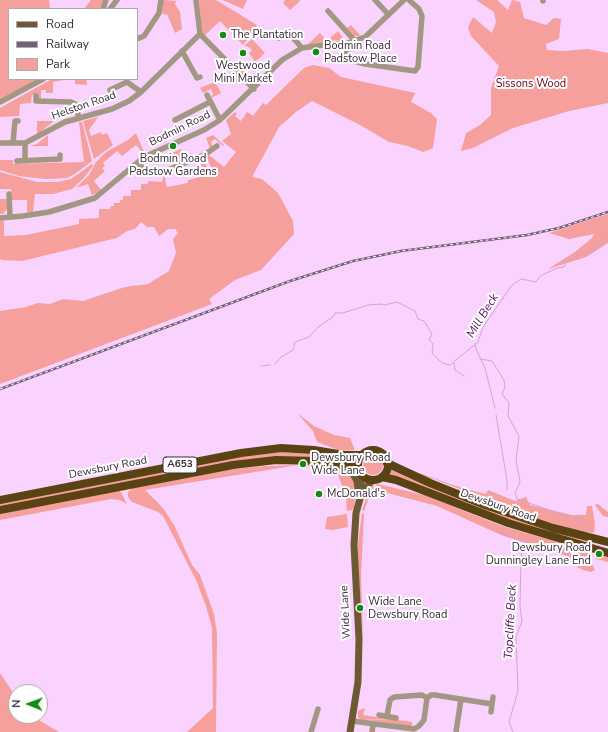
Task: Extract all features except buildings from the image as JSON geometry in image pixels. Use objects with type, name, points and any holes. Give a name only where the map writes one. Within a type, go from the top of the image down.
[{"type":"highway","name":"Dewsbury Road","points":[[0,500],[281,448],[314,450],[344,455],[362,455],[371,450],[377,451],[385,457],[387,463],[430,483],[485,505],[553,528],[608,542]]},
{"type":"highway","points":[[359,470],[358,463],[362,455]]},
{"type":"highway","name":"Dewsbury Road","points":[[0,510],[234,465],[276,460],[298,459],[338,463],[359,470],[365,478],[373,480]]},
{"type":"highway","points":[[373,480],[382,477],[387,471],[387,463]]},
{"type":"highway","name":"Dewsbury Road","points":[[382,477],[396,480],[508,523],[608,553]]},
{"type":"main road","points":[[338,463],[352,472],[355,477],[358,484],[359,499]]},
{"type":"main road","points":[[359,470],[362,482],[362,492]]},
{"type":"main road","name":"Wide Lane","points":[[350,732],[358,668],[359,639],[354,545],[359,499],[362,492],[373,480]]},
{"type":"street","points":[[111,8],[117,0]]},
{"type":"street","points":[[138,39],[144,36],[159,13],[161,0]]},
{"type":"street","points":[[196,0],[200,34],[254,89]]},
{"type":"street","points":[[375,0],[388,14]]},
{"type":"street","points":[[345,44],[347,54],[354,61],[415,71],[418,67],[422,16],[419,9],[410,0]]},
{"type":"street","name":"Bodmin Road","points":[[0,218],[49,212],[89,200],[103,193],[137,163],[152,154],[204,130],[220,120],[254,89],[282,60],[302,48],[330,44],[345,44],[355,41],[365,36],[402,1]]},
{"type":"street","points":[[328,11],[355,41]]},
{"type":"street","points":[[279,38],[287,31],[302,48]]},
{"type":"street","name":"Helston Road","points":[[0,143],[25,143],[50,129],[79,118],[112,109],[129,101],[141,92],[200,34]]},
{"type":"street","points":[[182,51],[197,78],[200,77]]},
{"type":"street","points":[[0,102],[41,80]]},
{"type":"street","points":[[110,90],[128,82],[141,92]]},
{"type":"street","points":[[207,95],[220,120]]},
{"type":"street","points":[[36,96],[36,101],[71,102],[75,104],[79,118]]},
{"type":"street","points":[[174,120],[210,102]]},
{"type":"street","points":[[13,143],[14,121],[18,121]]},
{"type":"street","points":[[25,143],[25,161]]},
{"type":"street","points":[[137,163],[146,171],[168,170],[204,154],[217,146]]},
{"type":"street","points":[[17,161],[60,159],[60,155]]},
{"type":"street","points":[[9,194],[10,217]]},
{"type":"street","points":[[592,548],[595,539]]},
{"type":"street","points":[[387,716],[390,700],[394,697],[422,695],[427,698]]},
{"type":"street","points":[[427,698],[431,695],[492,704]]},
{"type":"street","points":[[491,712],[494,697]]},
{"type":"street","points":[[352,721],[409,731],[420,726],[424,720],[427,698]]},
{"type":"street","points":[[456,732],[461,699]]},
{"type":"street","points":[[311,732],[318,709]]},
{"type":"street","points":[[379,715],[396,718]]},
{"type":"street","points":[[372,732],[373,725]]},
{"type":"green space","points":[[0,0],[49,0],[50,8],[8,8],[8,80],[36,80],[0,99]]},
{"type":"green space","points":[[91,0],[104,0],[100,8],[85,8]]},
{"type":"green space","points":[[163,0],[176,1],[175,4],[180,12],[182,29],[175,33],[167,14],[164,15],[162,12]]},
{"type":"green space","points":[[199,0],[216,0],[257,25],[243,45],[220,21],[204,36]]},
{"type":"green space","points":[[223,0],[247,0],[243,9]]},
{"type":"green space","points":[[285,0],[300,1],[290,10],[283,3]]},
{"type":"green space","name":"Sissons Wood","points":[[476,0],[497,0],[508,10],[512,0],[520,2],[524,18],[546,25],[554,18],[561,19],[559,39],[546,44],[547,50],[562,51],[588,49],[608,53],[608,103],[569,111],[513,128],[473,148],[461,151],[466,133],[480,125],[491,115],[491,88],[499,66],[471,36],[468,27],[473,17],[492,33],[496,22],[494,12]]},
{"type":"green space","points":[[351,25],[360,35],[359,36],[354,36],[347,28]]},
{"type":"green space","points":[[338,31],[345,41],[328,40]]},
{"type":"green space","points":[[320,33],[327,41],[307,45]]},
{"type":"green space","points":[[252,39],[265,53],[242,74],[240,68],[243,69],[254,60],[249,53],[252,50],[247,46],[244,46]]},
{"type":"green space","points":[[313,65],[329,68],[341,77],[415,93],[411,102],[431,113],[437,119],[433,148],[423,152],[408,146],[389,142],[360,125],[312,101],[297,111],[279,127],[252,177],[262,179],[278,193],[293,221],[294,234],[261,270],[235,280],[209,299],[212,304],[0,384],[0,311],[26,307],[38,303],[50,304],[63,299],[83,301],[125,287],[148,284],[169,271],[176,253],[173,239],[178,233],[175,229],[168,229],[159,236],[154,227],[147,227],[141,222],[135,229],[127,231],[117,238],[22,261],[2,260],[0,259],[0,221],[4,221],[4,236],[26,235],[79,224],[79,219],[99,218],[99,209],[110,209],[111,206],[114,206],[114,203],[120,203],[120,200],[123,200],[123,196],[131,196],[131,190],[141,190],[141,184],[148,184],[148,181],[162,182],[164,174],[167,187],[188,183],[188,180],[204,176],[200,159],[204,158],[209,173],[213,171],[206,156],[209,155],[224,167],[236,152],[222,141],[231,134],[226,120],[235,112],[237,113],[235,116],[241,121],[247,112],[253,116],[263,103],[266,105],[304,68]]},
{"type":"green space","points":[[232,73],[240,81],[232,84],[227,75]]},
{"type":"green space","points":[[50,80],[64,80],[53,82],[53,93],[46,93],[46,90],[41,90],[41,101],[39,101],[38,95],[32,95],[31,103],[20,104],[19,116],[0,117],[0,108]]},
{"type":"green space","points":[[75,80],[86,80],[87,85],[75,84]]},
{"type":"green space","points":[[215,82],[221,93],[211,98],[213,94],[211,89],[203,93],[200,88]]},
{"type":"green space","points":[[98,117],[89,130],[91,136],[101,132],[102,135],[107,133],[113,145],[94,159],[83,121]]},
{"type":"green space","points":[[37,121],[54,121],[37,135]]},
{"type":"green space","points":[[79,122],[82,122],[92,161],[76,173],[67,178],[46,179],[19,176],[0,170],[0,160],[13,160],[13,164],[84,162]]},
{"type":"green space","points":[[136,133],[144,152],[143,153],[136,145],[122,156],[117,151],[103,163],[105,166],[102,168],[105,171],[94,181],[101,190],[97,193],[92,195],[88,184],[76,188],[89,175],[96,162],[106,152],[128,140]]},
{"type":"green space","points":[[48,135],[48,146],[30,146],[37,144]]},
{"type":"green space","points":[[213,135],[224,145],[223,146],[215,139],[211,142],[213,147],[210,148],[206,138]]},
{"type":"green space","points":[[181,149],[185,159],[173,165],[168,155]]},
{"type":"green space","points":[[92,164],[93,166],[83,179],[72,189],[53,194],[35,194],[33,212],[27,213],[27,200],[12,200],[11,189],[0,189],[0,172],[37,182],[58,182],[71,179]]},
{"type":"green space","points":[[0,199],[7,199],[7,209],[3,214],[0,214]]},
{"type":"green space","points":[[608,214],[608,243],[586,257],[548,269],[575,252],[592,238],[594,234],[569,239],[549,233]]},
{"type":"green space","points":[[297,413],[314,426],[334,435],[350,438],[355,450],[341,451],[317,442],[313,431]]},
{"type":"green space","points":[[285,451],[307,452],[355,459],[355,463],[306,457],[276,457],[0,507],[0,502],[250,453]]},
{"type":"green space","points":[[373,455],[380,458],[383,465],[380,472],[373,475],[366,472],[363,465],[366,458]]},
{"type":"green space","points":[[319,464],[346,470],[353,477],[357,490],[354,508],[347,511],[346,496],[338,475],[319,468],[298,465]]},
{"type":"green space","points":[[298,465],[145,490],[163,508],[174,525],[192,565],[200,575],[214,614],[217,633],[216,732],[187,732],[213,708],[212,628],[206,606],[196,580],[163,516],[158,512],[132,502],[128,497],[128,492],[133,488],[226,470],[264,466]]},
{"type":"green space","points":[[391,467],[591,541],[591,543],[590,545],[484,512],[388,475]]},
{"type":"green space","points":[[413,471],[462,488],[486,494],[488,490],[515,501],[526,497],[530,505],[572,515],[586,515],[587,506],[592,506],[595,524],[594,533],[578,531],[540,520],[434,479],[425,478]]},
{"type":"green space","points":[[378,484],[424,495],[502,526],[589,551],[589,559],[595,570],[591,572],[583,570],[577,567],[570,557],[501,535],[437,506],[372,489],[364,511],[362,510],[370,488]]},
{"type":"green space","points":[[116,490],[121,492],[127,504],[120,500],[111,499],[0,520],[0,514]]},
{"type":"green space","points":[[598,504],[608,512],[608,517],[603,516],[595,505]]},
{"type":"green space","points":[[362,513],[364,514],[361,575],[363,639],[358,567],[358,544]]},
{"type":"green space","points":[[347,514],[348,527],[333,530],[325,529],[327,517]]},
{"type":"green space","points":[[596,554],[608,557],[608,562],[596,559]]},
{"type":"green space","points":[[0,673],[8,685],[8,724],[46,724],[59,732],[0,732]]},
{"type":"green space","points":[[365,708],[363,715],[388,719],[360,720],[358,717],[358,711]]},
{"type":"green space","points":[[391,719],[412,722],[412,727],[368,720]]},
{"type":"waterway","name":"Mill Beck","points":[[275,364],[281,357],[293,350],[295,342],[309,337],[318,327],[333,317],[335,313],[343,313],[368,305],[385,305],[397,302],[415,311],[418,319],[424,321],[432,334],[429,340],[433,344],[432,353],[442,363],[450,365],[478,342],[483,327],[512,285],[521,279],[536,282],[540,276],[557,268],[564,267],[566,262],[574,257],[594,251],[608,237]]},
{"type":"waterway","name":"Topcliffe Beck","points":[[475,344],[485,368],[495,408]]},
{"type":"waterway","points":[[480,359],[492,361],[504,380],[505,387],[502,394],[509,403],[508,416],[519,436],[516,461],[520,482],[515,493],[517,499],[585,522]]},
{"type":"waterway","points":[[454,363],[455,370],[464,376]]},
{"type":"waterway","name":"Mill Beck","points":[[261,366],[270,365]]},
{"type":"waterway","name":"Topcliffe Beck","points":[[496,415],[507,480],[507,490]]},
{"type":"waterway","name":"Topcliffe Beck","points":[[504,530],[503,534],[528,543],[523,549],[521,556],[520,607],[522,621],[516,637],[518,691],[509,722],[513,732]]},
{"type":"waterway","points":[[528,543],[582,557]]},
{"type":"railway","points":[[0,389],[290,281],[353,261],[401,251],[527,235],[559,228],[608,212]]},
{"type":"place","name":"The Plantation","points":[[223,35]]},
{"type":"place","name":"Bodmin Road Padstow Place","points":[[316,52]]},
{"type":"place","name":"Westwood Mini Market","points":[[243,53]]},
{"type":"place","name":"Bodmin Road Padstow Gardens","points":[[173,146]]},
{"type":"place","name":"Dewsbury Road Wide Lane","points":[[303,464]]},
{"type":"place","name":"McDonald's","points":[[319,494]]},
{"type":"place","name":"Dewsbury Road Dunningley Lane End","points":[[599,554]]},
{"type":"place","name":"Wide Lane Dewsbury Road","points":[[360,608]]}]
